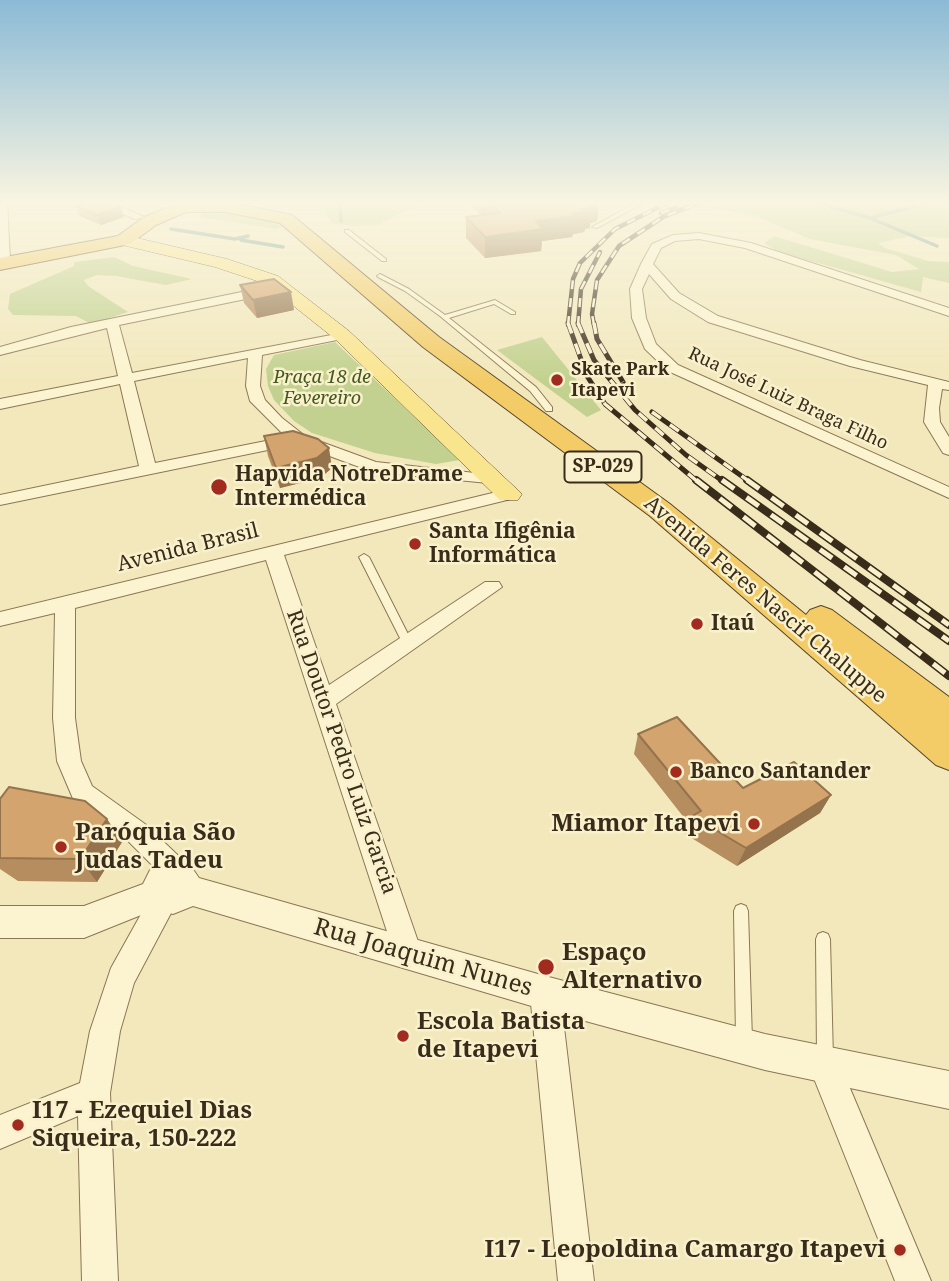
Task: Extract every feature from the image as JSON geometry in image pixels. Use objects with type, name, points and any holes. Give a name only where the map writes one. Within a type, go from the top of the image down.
[{"type":"highway","name":"Avenida Feres Nascif Chaluppe","points":[[339,262],[431,342],[660,510],[949,754]]},
{"type":"highway","name":"Avenida Feres Nascif Chaluppe","points":[[373,262],[478,360],[549,409],[949,718]]},
{"type":"main road","points":[[215,262],[245,269],[284,288],[342,335],[501,487]]},
{"type":"street","name":"Rua José Luiz Braga Filho","points":[[791,262],[949,312]]},
{"type":"street","points":[[647,264],[675,296],[713,319],[770,339],[943,385],[931,408],[932,422],[949,450]]},
{"type":"street","name":"Rua José Luiz Braga Filho","points":[[647,264],[636,289],[639,318],[657,357],[696,380],[949,493]]},
{"type":"street","points":[[0,351],[112,322],[284,288]]},
{"type":"street","points":[[920,302],[949,302]]},
{"type":"street","points":[[112,322],[148,468]]},
{"type":"street","points":[[0,404],[342,335]]},
{"type":"street","points":[[255,354],[253,386],[258,401],[282,427],[299,439],[373,467],[501,487]]},
{"type":"street","points":[[0,500],[299,439]]},
{"type":"street","name":"Avenida Brasil","points":[[0,619],[273,551],[501,487]]},
{"type":"street","name":"Rua Doutor Pedro Luiz Garcia","points":[[273,551],[408,953]]},
{"type":"street","points":[[324,701],[492,587]]},
{"type":"street","points":[[65,602],[64,718],[69,761],[83,793],[136,832],[172,888]]},
{"type":"street","points":[[0,922],[85,922],[172,888]]},
{"type":"street","points":[[100,1281],[94,1093],[105,1031],[121,978],[172,888]]},
{"type":"street","name":"Rua Joaquim Nunes","points":[[172,888],[744,1046],[825,1066],[949,1090]]},
{"type":"street","points":[[545,993],[576,1281]]},
{"type":"street","points":[[825,1066],[913,1281]]},
{"type":"street","points":[[0,1132],[94,1093]]},
{"type":"lane","points":[[376,262],[407,290],[533,389],[549,409]]},
{"type":"lane","points":[[444,317],[495,302],[513,313]]},
{"type":"lane","points":[[364,557],[408,644]]},
{"type":"lane","points":[[741,911],[744,1046]]},
{"type":"lane","points":[[823,939],[825,1066]]},
{"type":"green space","points":[[74,262],[124,262],[192,279],[166,285],[116,276],[97,275],[84,280],[88,286],[128,312],[91,324],[76,316],[13,315],[8,309],[10,294],[74,266]]},
{"type":"green space","points":[[814,262],[859,262],[892,272],[919,269],[907,262],[949,262],[949,283],[923,277],[921,292]]},
{"type":"green space","name":"Skate Park Itapevi","points":[[542,337],[601,410],[587,417],[497,350]]},
{"type":"green space","name":"Praça 18 de Fevereiro","points":[[335,342],[460,460],[436,464],[375,453],[312,433],[294,421],[274,400],[268,386],[266,369],[274,355]]},
{"type":"building","points":[[274,279],[291,292],[253,300],[240,285]]},
{"type":"building","points":[[293,431],[318,439],[329,448],[317,458],[276,468],[264,436]]},
{"type":"building","points":[[677,717],[743,788],[794,762],[831,795],[746,848],[692,816],[701,811],[638,734]]},
{"type":"building","points":[[9,787],[85,801],[107,819],[80,859],[0,858],[0,799]]},
{"type":"railway","points":[[568,323],[573,279],[581,262]]},
{"type":"railway","points":[[578,323],[581,289],[595,262]]},
{"type":"railway","points":[[594,325],[592,314],[597,280],[609,262]]},
{"type":"railway","points":[[568,323],[587,376],[605,404],[698,482]]},
{"type":"railway","points":[[578,323],[594,360],[635,410],[686,455],[724,482]]},
{"type":"railway","points":[[594,323],[597,339],[623,382]]},
{"type":"railway","points":[[652,412],[750,482]]},
{"type":"railway","points":[[696,480],[949,676]]},
{"type":"railway","points":[[722,480],[949,641]]},
{"type":"railway","points":[[747,480],[949,625]]},
{"type":"place","name":"Skate Park Itapevi","points":[[557,380]]},
{"type":"place","name":"Hapvida NotreDrame Intermédica","points":[[219,487]]},
{"type":"place","name":"Santa Ifigênia Informática","points":[[415,544]]},
{"type":"place","name":"Itaú","points":[[697,624]]},
{"type":"place","name":"Banco Santander","points":[[676,772]]},
{"type":"place","name":"Miamor Itapevi","points":[[754,824]]},
{"type":"place","name":"Paróquia São Judas Tadeu","points":[[61,847]]},
{"type":"place","name":"Espaço Alternativo","points":[[546,967]]},
{"type":"place","name":"Escola Batista de Itapevi","points":[[403,1036]]},
{"type":"place","name":"I17 - Ezequiel Dias Siqueira, 150-222","points":[[18,1125]]},
{"type":"place","name":"I17 - Leopoldina Camargo Itapevi","points":[[900,1250]]}]
